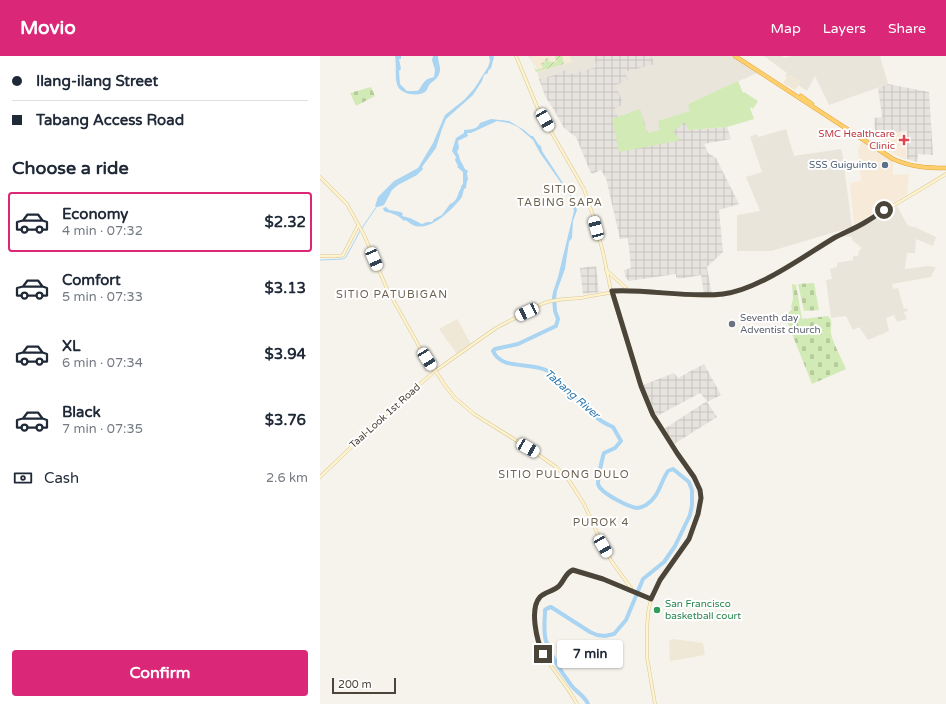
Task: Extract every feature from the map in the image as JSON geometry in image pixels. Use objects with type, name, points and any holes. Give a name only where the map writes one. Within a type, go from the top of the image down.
[{"type":"highway","points":[[735,56],[893,159],[904,164],[920,167],[946,167]]},
{"type":"highway","points":[[739,56],[895,157],[905,162],[920,165],[946,167]]},
{"type":"street","points":[[516,56],[538,109],[584,189],[593,216],[612,291],[641,386],[653,415],[694,477],[700,490],[701,498],[698,514],[689,539],[660,580],[651,599],[648,613],[646,645],[655,704]]},
{"type":"street","name":"Taal-Look 1st Road","points":[[320,477],[391,409],[435,371],[496,328],[544,303],[612,291],[627,290],[698,296],[724,294],[738,291],[793,264],[946,174]]},
{"type":"street","points":[[320,177],[348,204],[387,289],[419,346],[444,384],[454,397],[474,414],[536,453],[556,467],[568,479],[584,504],[606,551],[631,590]]},
{"type":"street","points":[[320,256],[343,255],[358,226]]},
{"type":"street","points":[[606,270],[627,290]]},
{"type":"street","points":[[577,704],[547,661],[538,644],[535,627],[537,602],[540,596],[558,587],[573,570],[603,579],[651,599]]},
{"type":"shaded area","points":[[528,56],[594,56],[596,67],[567,75],[565,70],[558,72],[558,74],[539,79],[536,66]]},
{"type":"shaded area","points":[[570,56],[572,62],[538,72],[530,57]]},
{"type":"shaded area","points":[[594,56],[651,56],[655,64],[625,72],[628,80],[616,85],[624,105],[615,108],[618,117],[640,109],[648,133],[660,130],[658,121],[683,114],[688,130],[727,127],[731,139],[704,144],[708,153],[716,158],[739,204],[719,210],[723,252],[707,267],[712,295],[704,295],[701,275],[679,279],[676,277],[676,274],[629,281],[626,278],[624,270],[631,268],[628,238],[620,239],[606,178],[601,170],[592,174],[576,137],[564,128],[545,96],[539,79],[558,74],[558,72],[566,70],[567,75],[596,67]]},
{"type":"shaded area","points":[[651,56],[732,56],[757,73],[688,104],[691,111],[658,121],[660,130],[647,133],[630,112],[618,117],[615,108],[624,105],[616,85],[625,72],[654,64]]},
{"type":"shaded area","points":[[764,56],[782,56],[784,58],[792,56],[880,56],[888,84],[829,105],[815,76],[807,91],[785,76],[787,73]]},
{"type":"shaded area","points":[[789,74],[801,81],[795,90],[783,83]]},
{"type":"shaded area","points":[[888,84],[929,92],[933,155],[918,154],[917,162],[907,159],[907,131],[875,133],[874,118],[882,117],[878,88]]},
{"type":"shaded area","points":[[786,129],[794,156],[840,149],[842,151],[852,227],[771,251],[737,251],[737,215],[760,211],[746,177],[762,172],[750,137],[756,134],[759,137]]},
{"type":"shaded area","points":[[884,132],[907,132],[906,159],[886,149]]},
{"type":"shaded area","points":[[862,141],[893,160],[893,175],[909,174],[907,194],[889,205],[872,207],[872,214],[854,225],[850,183],[861,181],[858,148]]},
{"type":"shaded area","points":[[897,206],[908,226],[915,227],[936,237],[933,246],[916,239],[915,253],[907,253],[905,269],[928,266],[936,267],[931,277],[892,284],[893,289],[898,288],[904,309],[907,308],[908,311],[904,312],[907,319],[897,322],[894,315],[886,318],[889,331],[868,340],[859,327],[853,330],[846,316],[831,318],[826,280],[832,279],[830,269],[837,267],[837,263],[853,260],[853,256],[858,256],[859,251],[862,248],[852,240],[852,237],[843,236]]},
{"type":"shaded area","points":[[596,266],[599,292],[583,294],[580,268]]},
{"type":"shaded area","points":[[457,319],[471,344],[457,354],[439,329]]},
{"type":"shaded area","points":[[704,364],[721,395],[707,402],[717,417],[674,444],[664,429],[707,401],[700,393],[657,416],[643,385],[674,373],[678,378]]},
{"type":"shaded area","points":[[673,639],[703,643],[705,655],[670,661],[669,641]]},
{"type":"green space","points":[[555,56],[562,56],[564,64],[536,72],[533,63],[536,70],[543,68],[541,63],[545,62],[545,59],[548,58],[549,62],[556,62]]},
{"type":"green space","points":[[738,81],[743,93],[744,92],[758,101],[753,109],[751,107],[750,108],[754,119],[727,127],[688,130],[685,122],[673,132],[680,139],[677,141],[619,152],[612,119],[640,109],[647,133],[660,130],[658,121],[690,111],[688,104]]},
{"type":"green space","points":[[371,87],[375,96],[356,106],[350,93]]},
{"type":"green space","points":[[814,283],[819,310],[804,311],[798,284]]},
{"type":"green space","points":[[792,284],[796,285],[802,319],[828,316],[830,318],[832,338],[846,369],[812,384],[785,316],[792,309]]},
{"type":"water","points":[[395,56],[401,56],[401,59],[399,59],[401,69],[399,71],[400,84],[407,91],[419,90],[426,80],[434,77],[435,70],[432,60],[433,56],[438,56],[440,72],[437,78],[423,93],[412,94],[404,92],[400,90],[397,83]]},
{"type":"water","points":[[489,56],[494,57],[491,68],[488,73],[484,75],[473,95],[446,119],[436,148],[422,167],[423,169],[417,175],[398,185],[392,190],[384,205],[378,207],[375,206],[378,197],[394,181],[418,168],[433,143],[445,115],[464,100],[474,89],[488,67],[490,61]]},
{"type":"water","points":[[491,119],[509,121],[533,136],[541,146],[542,151],[574,200],[577,210],[573,221],[572,238],[569,242],[565,269],[557,291],[556,299],[552,299],[553,292],[574,211],[571,197],[540,153],[533,140],[518,127],[509,123],[497,121],[471,133],[467,133],[468,136],[458,141],[459,148],[457,152],[465,169],[468,171],[466,188],[464,189],[462,197],[453,208],[433,223],[419,227],[412,225],[406,220],[404,221],[396,215],[384,211],[383,208],[386,207],[389,210],[401,212],[403,214],[402,216],[422,224],[432,222],[434,219],[442,215],[450,204],[456,199],[463,184],[463,172],[457,167],[458,166],[455,160],[456,157],[452,151],[456,138],[464,133],[464,130],[475,128],[480,123]]},
{"type":"waterway","points":[[362,228],[377,206]]},
{"type":"waterway","points":[[320,260],[343,259],[346,257],[360,231]]},
{"type":"waterway","name":"Tabang River","points":[[554,297],[555,311],[558,319],[556,326],[518,344],[495,349],[493,351],[497,357],[503,361],[517,365],[533,366],[548,371],[567,392],[588,408],[597,418],[613,427],[621,441],[615,448],[604,453],[598,484],[600,488],[609,495],[633,507],[637,508],[646,505],[654,498],[668,471],[673,469],[689,482],[692,490],[690,515],[675,546],[664,562],[643,579],[626,620],[614,634],[605,636],[597,635],[551,607],[545,610],[545,637],[551,653],[573,687],[588,704]]},
{"type":"place","name":"SMC Healthcare Clinic","points":[[904,140]]},
{"type":"place","name":"SSS Guiguinto","points":[[885,165]]},
{"type":"place","name":"Seventh day Adventist church","points":[[732,324]]},
{"type":"place","name":"San Francisco basketball court","points":[[657,610]]},
{"type":"district","name":"SITIO TABING SAPA","points":[[560,195]]},
{"type":"district","name":"SITIO PATUBIGAN","points":[[392,294]]},
{"type":"district","name":"SITIO PULONG DULO","points":[[564,474]]},
{"type":"district","name":"PUROK 4","points":[[601,522]]},
{"type":"route","points":[[543,654],[538,644],[535,632],[537,602],[540,596],[558,587],[573,570],[591,574],[651,599],[660,580],[689,539],[700,507],[701,498],[698,483],[653,415],[641,386],[612,291],[647,291],[687,296],[728,294],[775,274],[835,238],[865,223],[884,210]]}]
